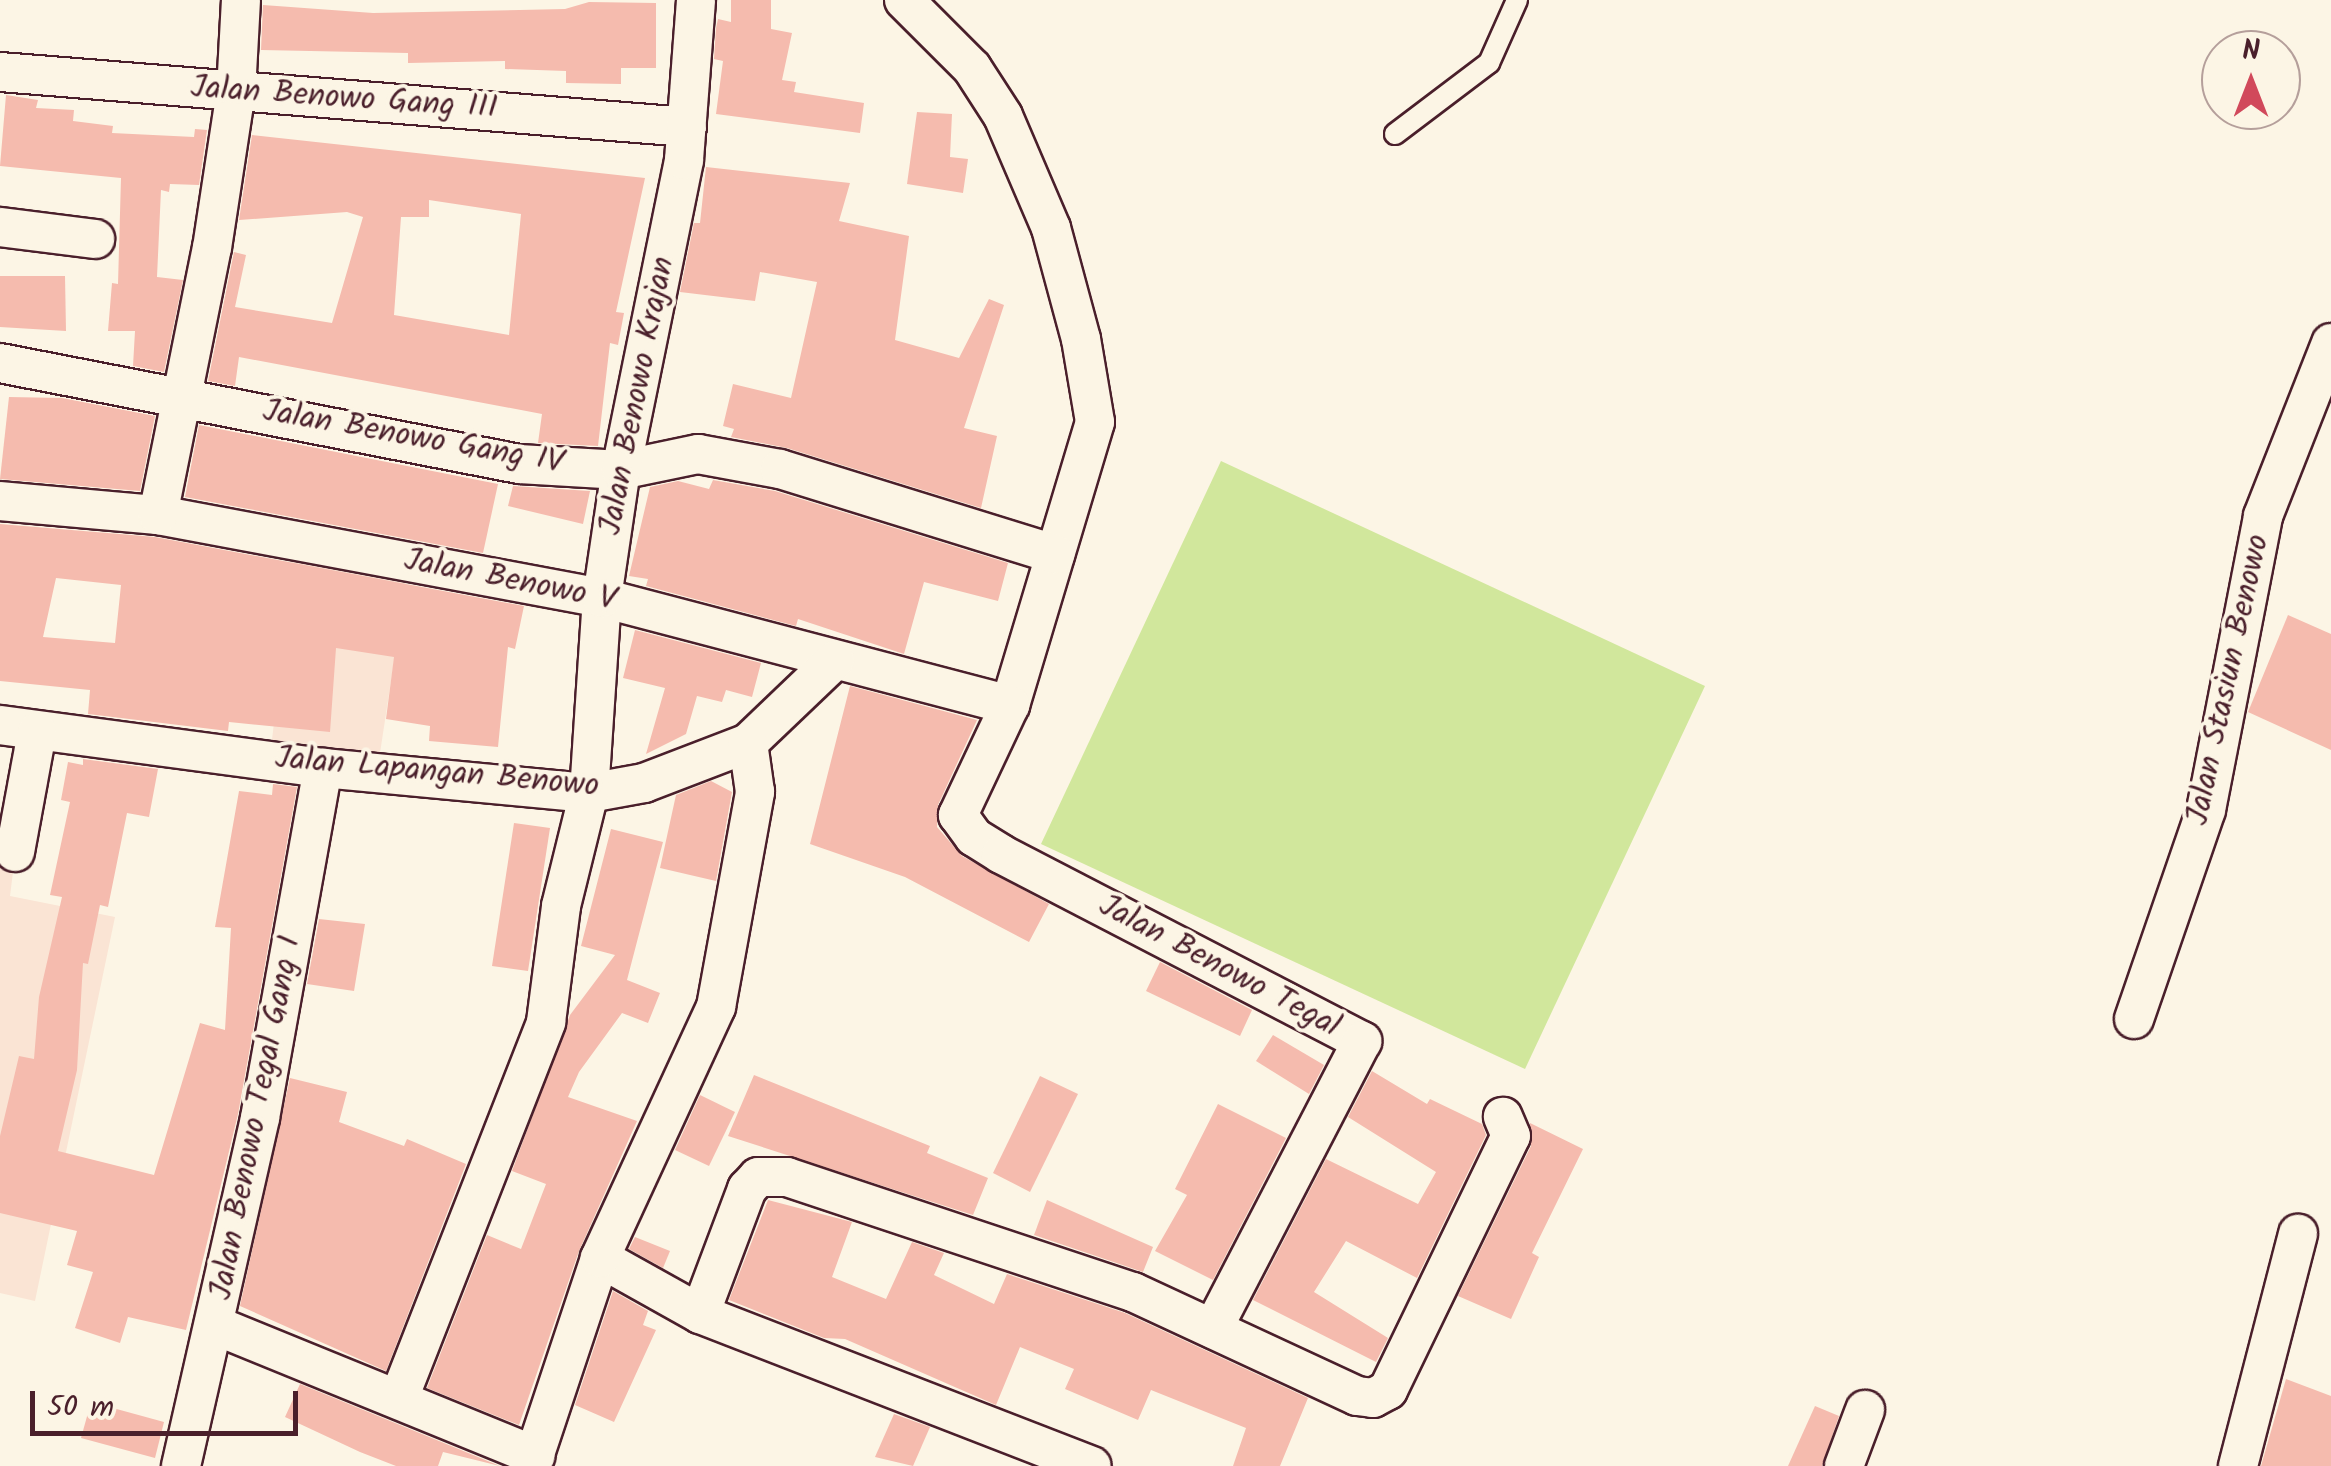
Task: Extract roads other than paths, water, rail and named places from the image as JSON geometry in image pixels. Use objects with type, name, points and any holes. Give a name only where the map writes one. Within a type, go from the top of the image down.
[{"type":"street","points":[[158,515],[185,398],[236,92],[241,0]]},
{"type":"street","name":"Jalan Benowo Krajan","points":[[399,1398],[546,1022],[561,906],[589,793],[602,598],[621,470],[687,127],[696,0]]},
{"type":"street","points":[[904,0],[972,68],[1003,116],[1056,246],[1095,422],[1010,706]]},
{"type":"street","name":"Jalan Benowo Gang III","points":[[0,72],[687,127]]},
{"type":"street","points":[[0,227],[95,239]]},
{"type":"street","name":"Jalan Stasiun Benowo","points":[[2134,1019],[2206,810],[2264,516],[2331,343]]},
{"type":"street","name":"Jalan Benowo Gang IV","points":[[0,363],[520,464],[621,470],[698,454],[780,468],[1055,554]]},
{"type":"street","name":"Jalan Benowo V","points":[[0,501],[158,515],[602,598],[1010,706]]},
{"type":"street","name":"Jalan Lapangan Benowo","points":[[0,724],[37,732],[94,732],[322,768],[589,793],[644,783],[748,743],[835,660]]},
{"type":"street","name":"Jalan Benowo Tegal","points":[[1010,706],[958,815],[974,837],[1362,1041],[1213,1329]]},
{"type":"street","points":[[15,852],[37,732]]},
{"type":"street","points":[[217,1326],[399,1398],[533,1461],[600,1258],[716,1008],[755,792],[748,743]]},
{"type":"street","name":"Jalan Benowo Tegal Gang I","points":[[181,1466],[217,1326],[322,768]]},
{"type":"street","points":[[700,1314],[747,1189],[758,1177],[787,1177],[1133,1292],[1357,1396],[1388,1390],[1510,1136],[1504,1117]]},
{"type":"street","points":[[2238,1466],[2298,1234]]},
{"type":"street","points":[[600,1258],[700,1314],[1092,1466]]},
{"type":"street","points":[[1844,1466],[1865,1410]]},
{"type":"lane","points":[[1395,134],[1468,84],[1489,63],[1517,0]]}]
